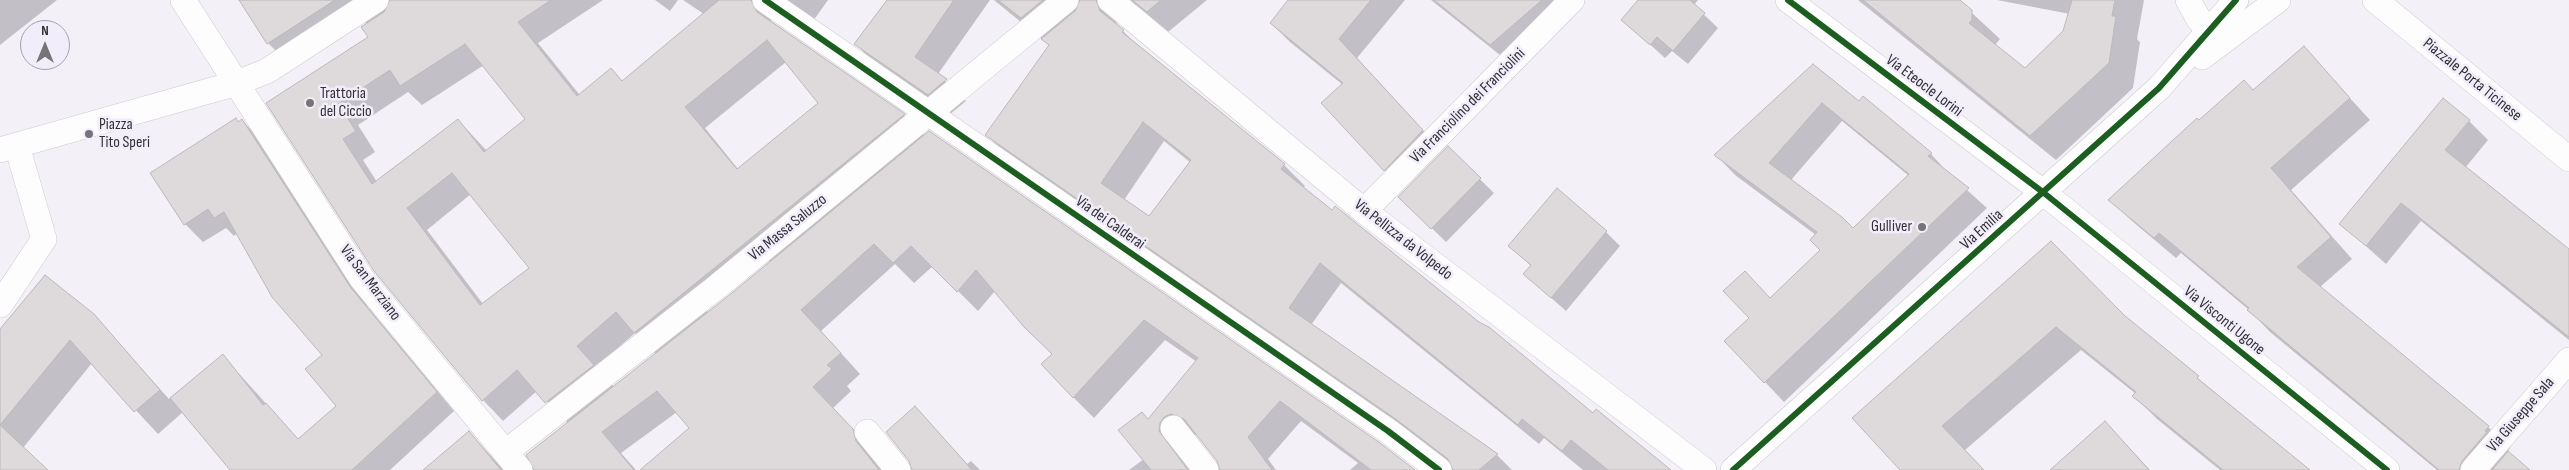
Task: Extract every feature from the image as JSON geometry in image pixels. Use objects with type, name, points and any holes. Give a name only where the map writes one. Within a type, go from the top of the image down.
[{"type":"street","name":"Via San Marziano","points":[[183,0],[362,279],[514,461]]},
{"type":"street","points":[[0,305],[44,239],[8,148],[237,83],[266,70],[376,0]]},
{"type":"street","name":"Via dei Calderai","points":[[764,0],[1388,431],[1440,470]]},
{"type":"street","name":"Via Massa Saluzzo","points":[[514,461],[718,286],[1066,0]]},
{"type":"street","name":"Via Pellizza da Volpedo","points":[[1110,0],[1364,211],[1704,470]]},
{"type":"street","name":"Via Franciolino dei Franciolini","points":[[1364,211],[1572,0]]},
{"type":"street","name":"Via Eteocle Lorini","points":[[1788,0],[2044,193]]},
{"type":"street","points":[[2188,0],[2198,18],[2210,32]]},
{"type":"street","name":"Via Emilia","points":[[1733,470],[2159,88],[2210,32],[2236,0]]},
{"type":"street","name":"Via Emilia","points":[[2159,88],[2278,0]]},
{"type":"street","name":"Piazzale Porta Ticinese","points":[[2375,0],[2569,160]]},
{"type":"street","name":"Via Visconti Ugone","points":[[2044,193],[2387,470]]},
{"type":"street","name":"Via Giuseppe Sala","points":[[2473,470],[2569,360]]},
{"type":"street","points":[[1173,428],[1206,470]]},
{"type":"street","points":[[867,432],[898,470]]},
{"type":"building","points":[[239,0],[335,0],[267,44]]},
{"type":"building","points":[[390,0],[551,0],[518,22],[577,96],[611,68],[622,81],[719,0],[751,0],[757,12],[905,114],[634,333],[616,312],[577,346],[594,365],[545,403],[517,370],[482,401],[374,271],[266,103],[368,37],[361,27],[384,12]],"holes":[[[767,40],[818,103],[737,169],[685,107]],[[465,44],[525,119],[484,152],[458,119],[372,184],[343,139],[356,131],[338,104],[390,70],[400,86]],[[452,173],[529,268],[480,305],[407,208]]]},
{"type":"building","points":[[887,0],[954,0],[915,57],[947,79],[928,95],[854,44]]},
{"type":"building","points":[[998,0],[1043,0],[1021,18]]},
{"type":"building","points":[[1080,0],[1096,0],[1100,11],[1124,30],[1122,32],[1285,164],[1281,169],[1332,210],[1335,206],[1479,322],[1489,327],[1593,413],[1596,409],[1671,470],[1608,470],[1571,440],[1562,451],[1522,419],[1518,425],[1320,263],[1289,308],[1498,454],[1479,470],[1453,470],[1448,459],[1397,420],[985,135],[1049,45],[1041,39],[1075,11]],"holes":[[[1143,122],[1191,160],[1149,216],[1101,183]]]},
{"type":"building","points":[[1132,0],[1161,0],[1147,12]]},
{"type":"building","points":[[1288,0],[1371,0],[1339,39],[1423,130],[1384,171],[1321,103],[1343,83],[1270,23]]},
{"type":"building","points":[[1434,0],[1542,0],[1490,45]]},
{"type":"building","points":[[1638,0],[1690,0],[1705,13],[1673,51],[1657,37],[1650,45],[1621,20]]},
{"type":"building","points":[[1863,0],[1960,0],[1972,10],[1972,20],[1969,23],[2025,68],[2063,31],[2072,0],[2115,0],[2112,16],[2116,16],[2109,63],[2030,136]]},
{"type":"building","points":[[2304,46],[2350,98],[2271,168],[2331,237],[2297,267],[2489,426],[2485,431],[2487,432],[2462,461],[2459,470],[2439,470],[2247,310],[2249,308],[2159,233],[2154,238],[2108,200],[2197,118],[2199,120],[2244,80],[2253,90]]},
{"type":"building","points":[[1813,64],[1859,101],[1863,96],[1932,153],[1928,156],[1969,188],[1764,383],[1724,341],[1749,318],[1723,291],[1745,271],[1770,298],[1820,250],[1810,240],[1817,232],[1714,155]],"holes":[[[1822,103],[1909,174],[1853,228],[1842,217],[1769,163]]]},
{"type":"building","points":[[2443,98],[2470,120],[2445,150],[2569,249],[2569,337],[2401,203],[2366,246],[2339,224]]},
{"type":"building","points":[[236,118],[238,122],[242,119],[351,288],[437,392],[352,470],[230,470],[170,398],[223,354],[263,405],[266,403],[298,439],[336,406],[305,369],[322,355],[272,297],[224,212],[214,218],[208,209],[184,225],[150,173]]},
{"type":"building","points":[[929,131],[1380,443],[1415,470],[1371,470],[1280,401],[1248,437],[1272,470],[1220,470],[1217,461],[1184,419],[1171,414],[1164,417],[1160,423],[1159,431],[1188,470],[1151,470],[1118,430],[1142,412],[1148,419],[1198,358],[1144,320],[1073,398],[1041,364],[1052,354],[1024,327],[976,270],[957,292],[911,246],[893,263],[874,244],[801,310],[841,353],[827,365],[832,369],[813,387],[853,429],[856,441],[879,470],[640,470],[689,428],[657,391],[602,432],[634,470],[534,470],[526,455],[727,297]]},
{"type":"building","points":[[1448,146],[1481,178],[1431,229],[1398,197]]},
{"type":"building","points":[[1557,188],[1607,231],[1551,298],[1523,274],[1531,265],[1508,246]]},
{"type":"building","points":[[2051,241],[2124,315],[2199,376],[2197,378],[2310,470],[2223,470],[2132,396],[2136,392],[2056,327],[1942,426],[1984,470],[1900,470],[1852,418]]},
{"type":"building","points":[[45,275],[94,314],[160,390],[134,412],[70,340],[0,425],[0,329]]},
{"type":"building","points":[[915,406],[972,470],[912,470],[909,461],[886,432]]},
{"type":"building","points":[[2105,421],[2149,470],[2050,470]]},
{"type":"building","points":[[0,425],[48,470],[0,470]]},
{"type":"building","points":[[469,431],[501,470],[423,470]]},
{"type":"building","points":[[2508,451],[2530,470],[2492,470]]},
{"type":"cycle path","points":[[765,0],[1388,431],[1439,470]]},
{"type":"cycle path","points":[[1788,0],[2044,193],[2387,470]]},
{"type":"cycle path","points":[[1733,470],[2159,88],[2236,0]]},
{"type":"place","name":"Trattoria del Ciccio","points":[[310,103]]},
{"type":"place","name":"Piazza Tito Speri","points":[[89,134]]},
{"type":"place","name":"Gulliver","points":[[1922,227]]}]
